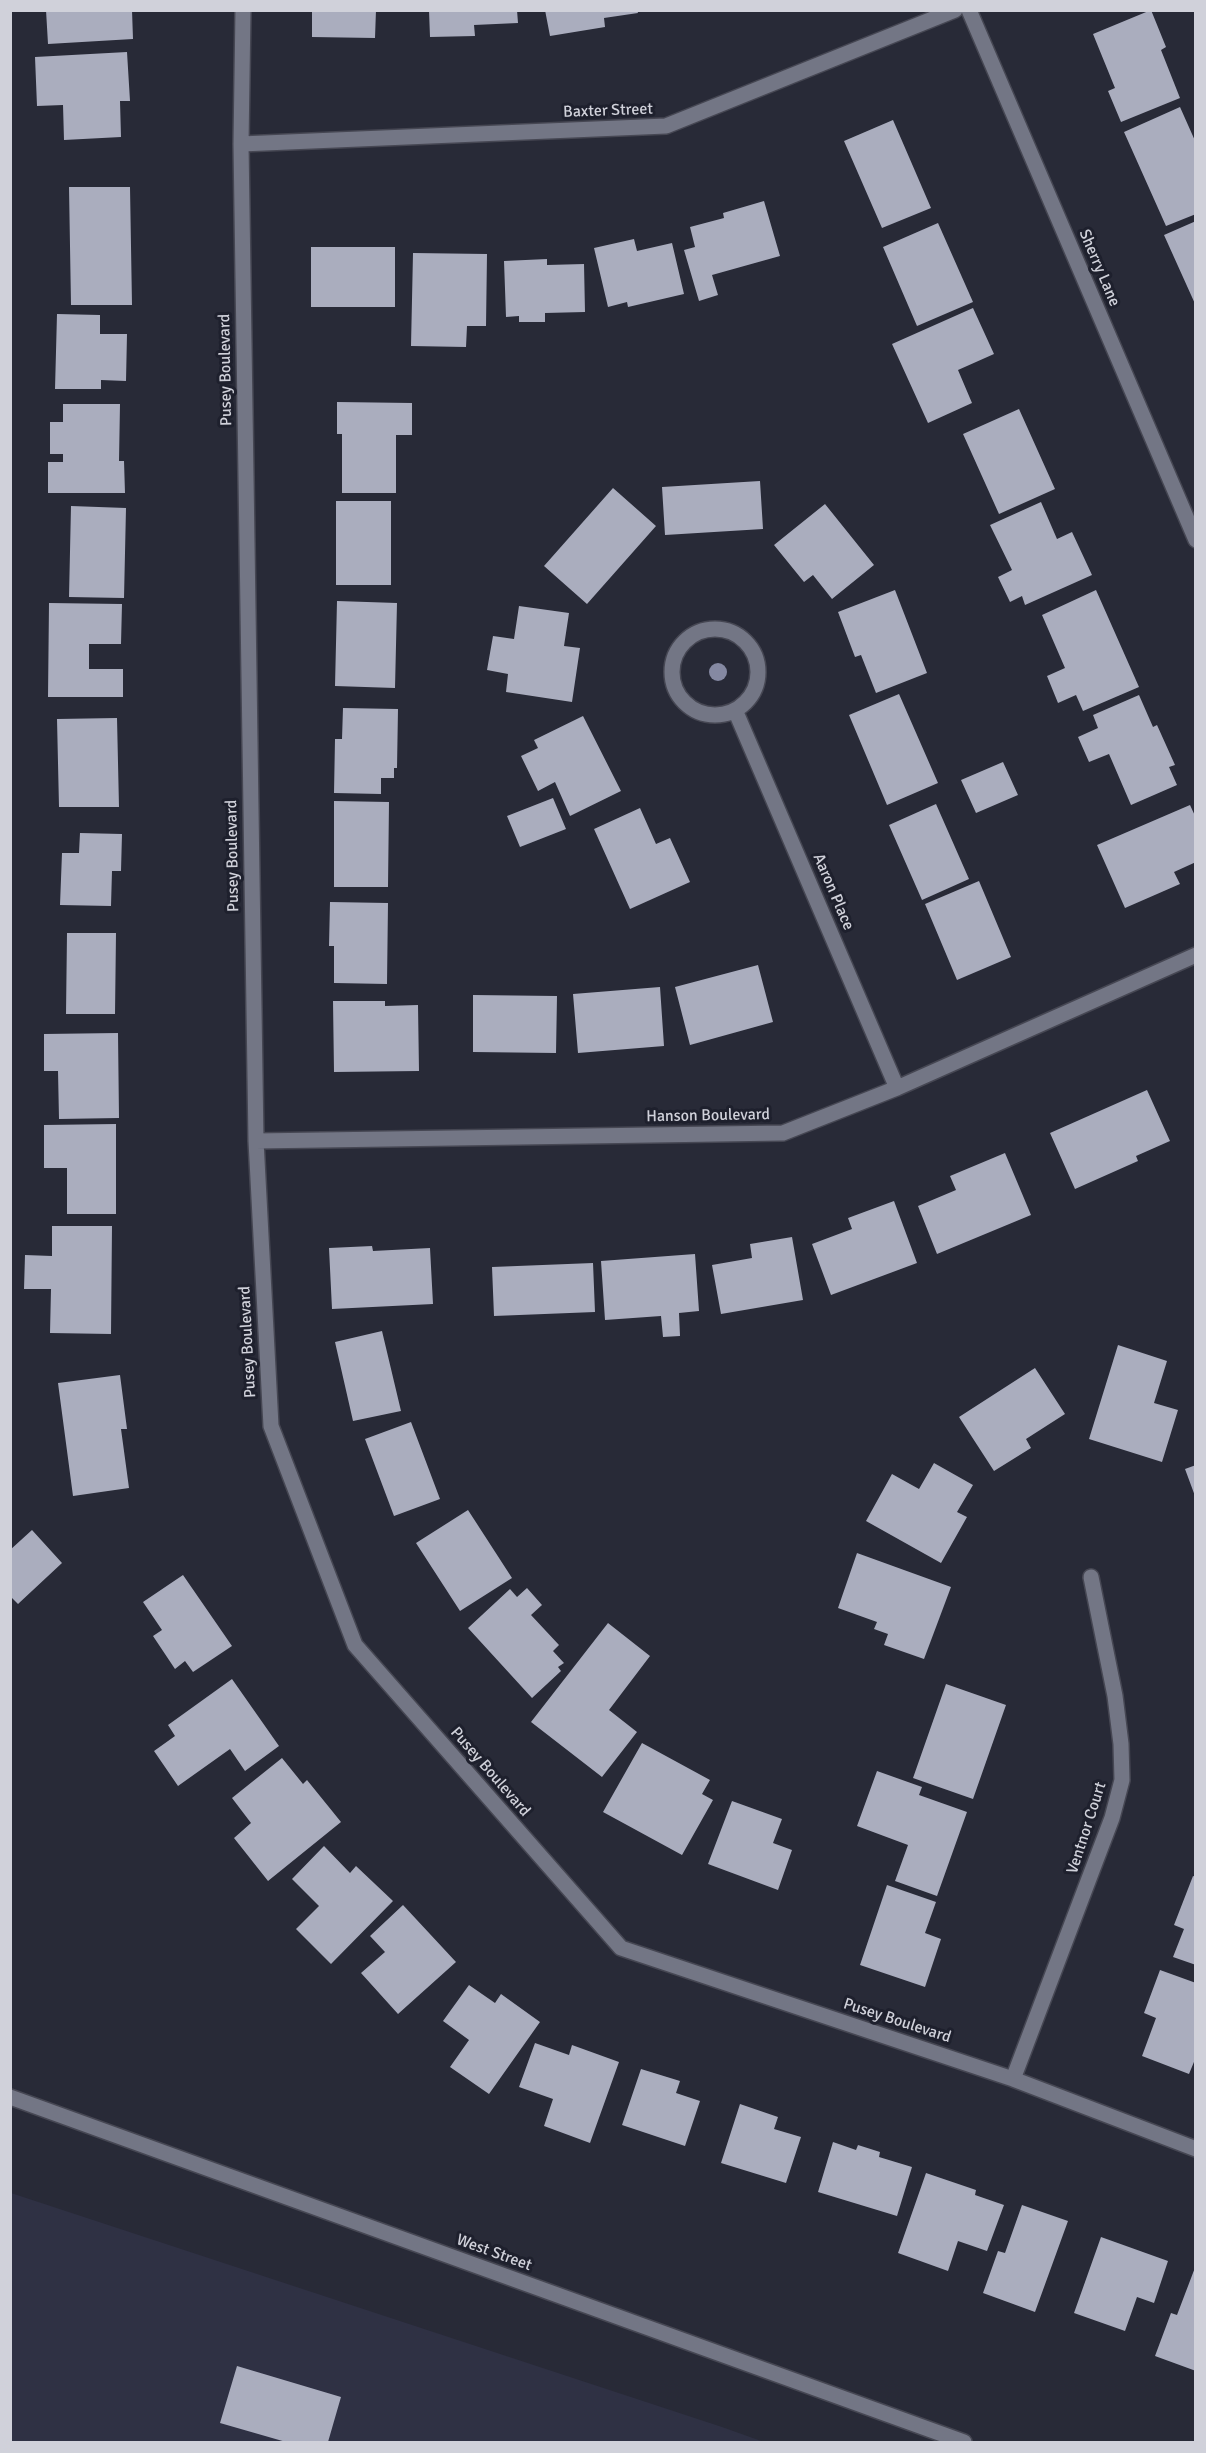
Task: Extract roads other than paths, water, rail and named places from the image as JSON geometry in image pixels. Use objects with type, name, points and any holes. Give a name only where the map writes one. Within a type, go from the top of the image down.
[{"type":"street","name":"Pusey Boulevard","points":[[243,10],[241,144],[256,1141],[271,1426],[355,1645],[621,1948],[1013,2079],[1196,2149]]},
{"type":"street","name":"Baxter Street","points":[[241,144],[666,126],[955,10]]},
{"type":"street","name":"Sherry Lane","points":[[969,10],[1196,540]]},
{"type":"street","points":[[712,629],[727,630],[740,637],[750,647],[756,660],[758,675],[755,689],[747,701],[735,710],[723,714],[709,714],[696,710],[685,702],[677,691],[673,678],[673,664],[686,640],[699,632],[712,629]]},
{"type":"street","name":"Aaron Place","points":[[735,710],[897,1088]]},
{"type":"street","name":"Hanson Boulevard","points":[[256,1141],[783,1133],[897,1088],[1196,955]]},
{"type":"street","name":"Ventnor Court","points":[[1013,2079],[1112,1818],[1122,1780],[1122,1744],[1115,1696],[1091,1577]]},
{"type":"street","name":"West Street","points":[[10,2097],[964,2442]]}]
